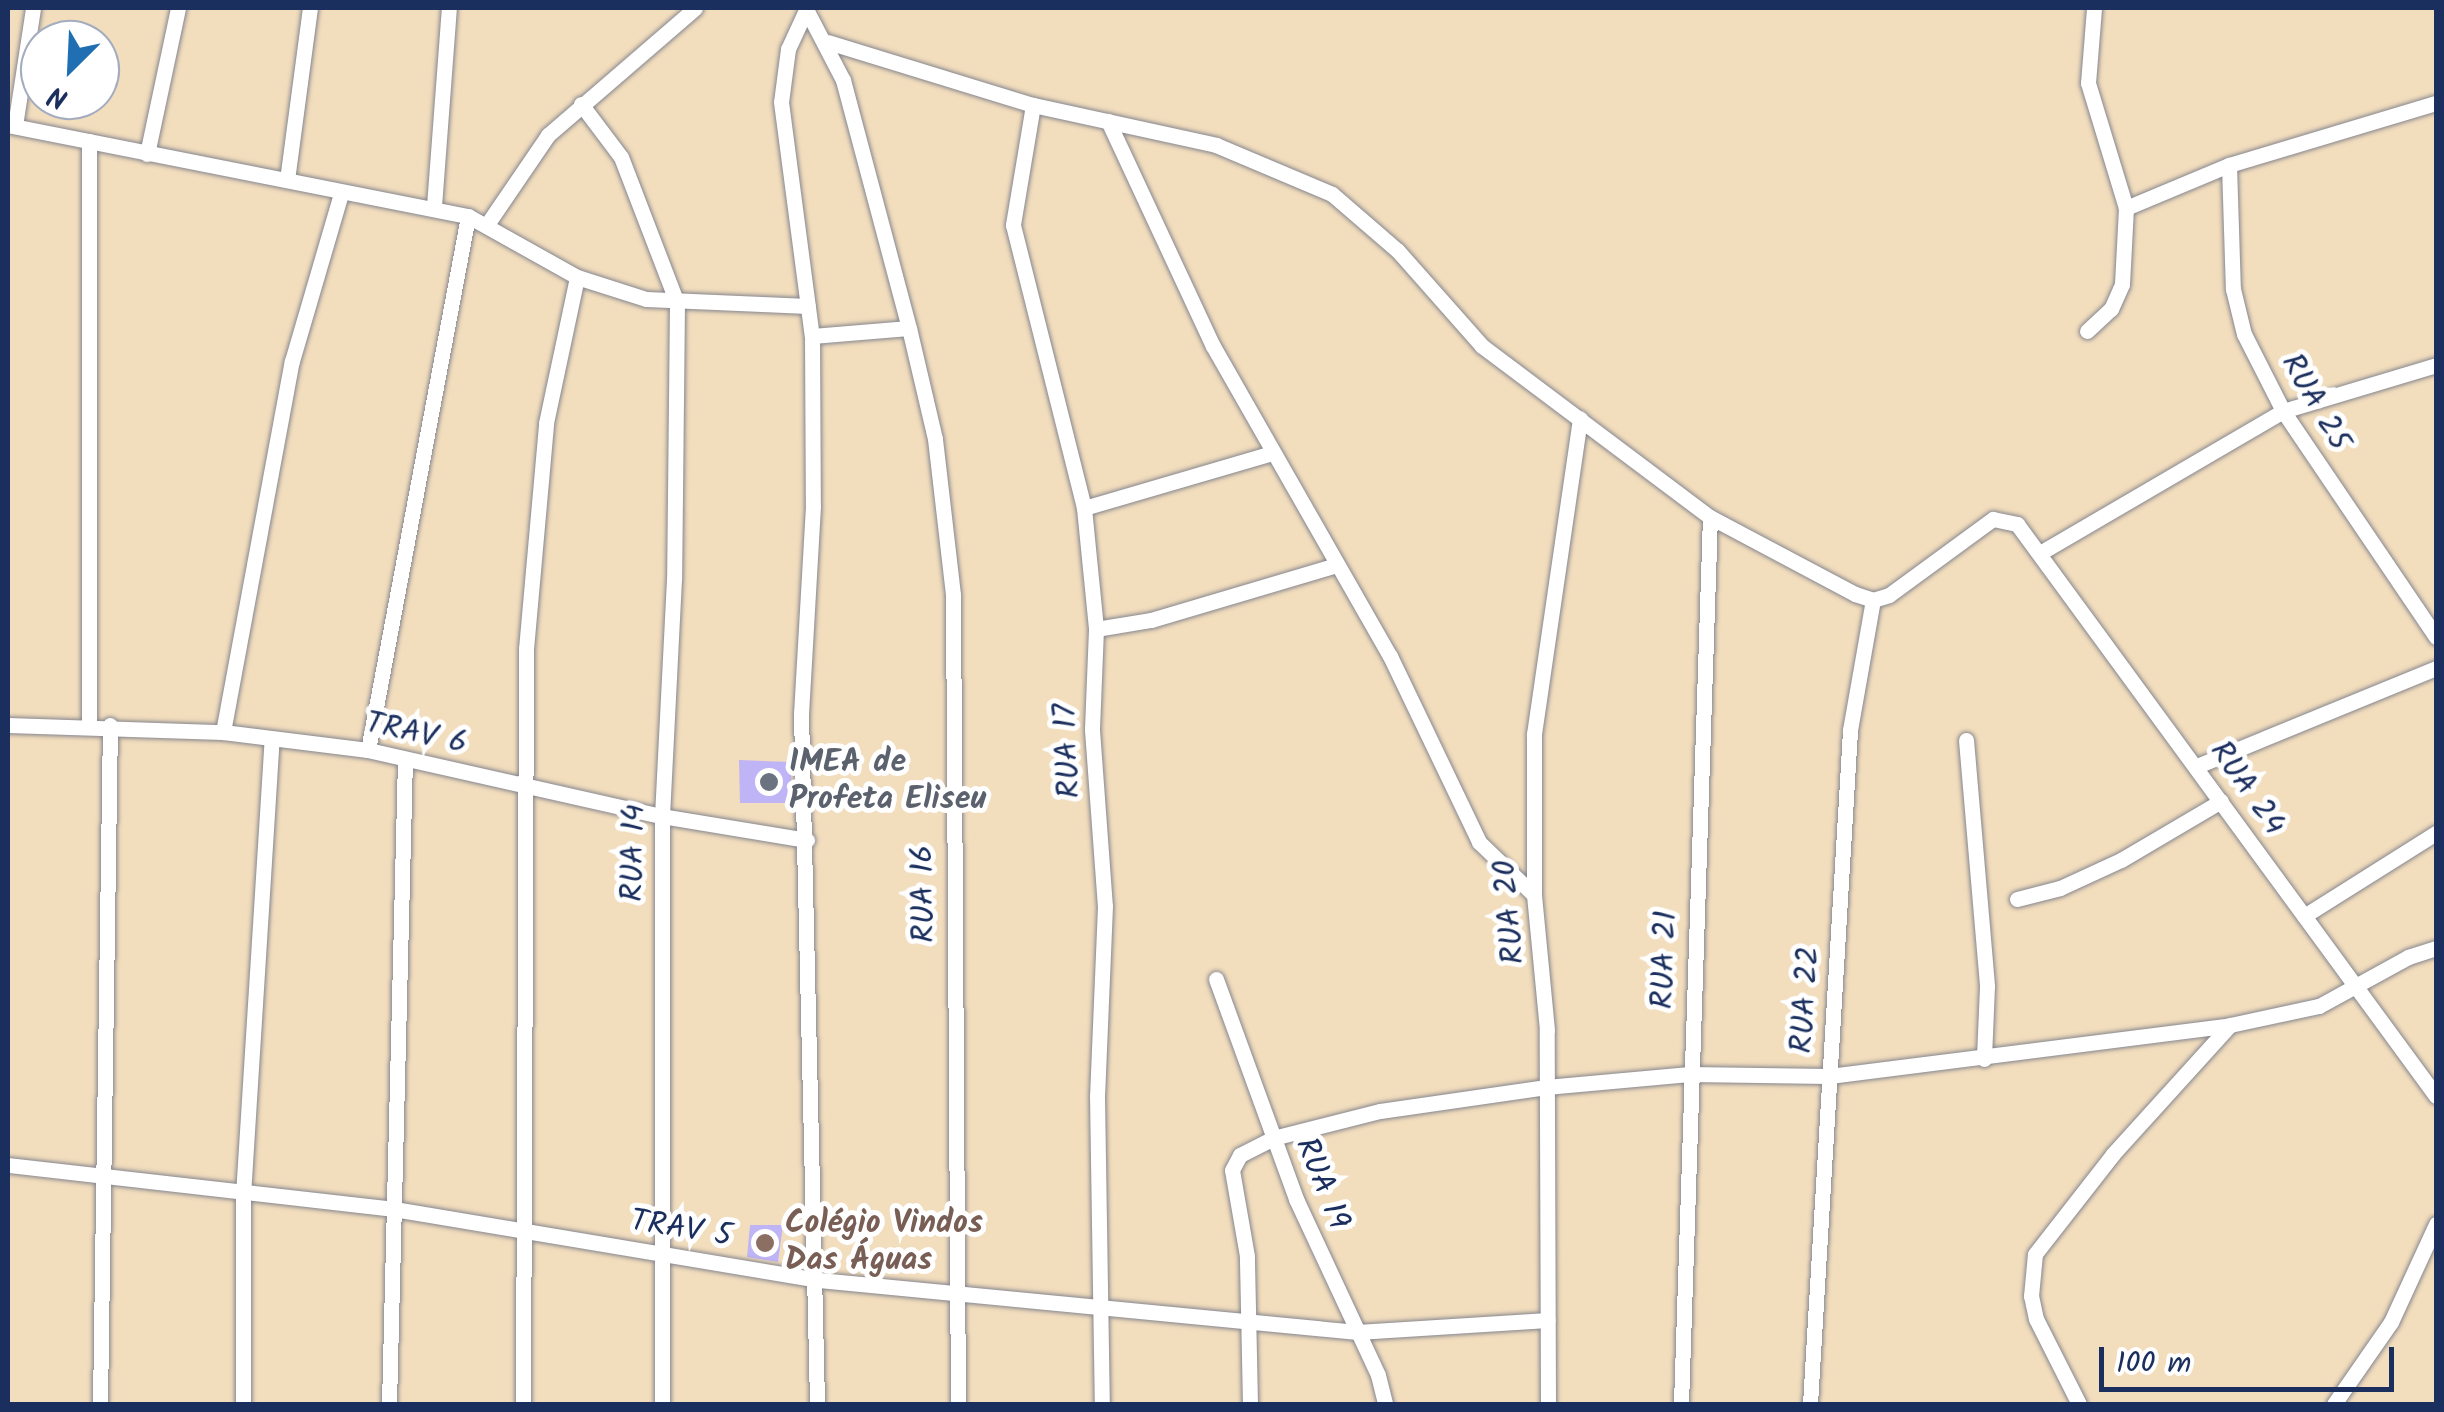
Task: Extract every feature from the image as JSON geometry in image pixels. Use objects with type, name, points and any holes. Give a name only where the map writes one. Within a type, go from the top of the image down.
[{"type":"street","points":[[33,8],[12,126],[341,193],[434,206],[488,224],[577,277],[676,303],[808,306]]},
{"type":"street","points":[[148,154],[178,8]]},
{"type":"street","points":[[287,180],[310,8]]},
{"type":"street","points":[[434,206],[450,8]]},
{"type":"street","points":[[488,224],[518,172],[580,104],[694,8]]},
{"type":"street","points":[[806,8],[788,49],[781,102],[812,336],[813,506],[801,713],[819,1280],[816,1404]]},
{"type":"street","name":"RUA 16","points":[[806,8],[828,42],[858,128],[936,439],[952,595],[958,1404]]},
{"type":"street","points":[[2087,331],[2111,310],[2122,284],[2126,208],[2088,83],[2094,8]]},
{"type":"street","points":[[828,42],[1032,105],[1216,145],[1332,194],[1398,251],[1482,346],[1710,517],[1872,600]]},
{"type":"street","points":[[2126,208],[2229,165],[2436,103]]},
{"type":"street","points":[[580,104],[621,157],[676,303]]},
{"type":"street","name":"RUA 17","points":[[1032,105],[1014,225],[1084,508],[1096,629],[1092,730],[1105,906],[1097,1096],[1102,1404]]},
{"type":"street","points":[[1108,121],[1269,454],[1390,656],[1479,842],[1534,895]]},
{"type":"street","points":[[88,142],[89,724]]},
{"type":"street","name":"RUA 25","points":[[2229,165],[2233,290],[2244,334],[2283,412],[2436,637]]},
{"type":"street","points":[[223,732],[292,361],[341,193]]},
{"type":"street","points":[[368,750],[468,216]]},
{"type":"street","points":[[523,1404],[526,649],[540,476],[558,347],[577,277]]},
{"type":"street","name":"RUA 14","points":[[662,1404],[662,816],[674,579],[676,303]]},
{"type":"street","points":[[812,336],[910,328]]},
{"type":"street","points":[[2040,554],[2283,412],[2436,365]]},
{"type":"street","name":"RUA 20","points":[[1548,1404],[1545,983],[1534,895],[1534,734],[1580,418]]},
{"type":"street","points":[[1084,508],[1269,454]]},
{"type":"street","name":"RUA 21","points":[[1681,1404],[1710,517]]},
{"type":"street","name":"RUA 24","points":[[1872,600],[1992,519],[2006,517],[2040,554],[2436,1096]]},
{"type":"street","points":[[1096,629],[1151,620],[1333,566]]},
{"type":"street","name":"RUA 22","points":[[1810,1404],[1850,730],[1872,600]]},
{"type":"street","points":[[2196,766],[2436,668]]},
{"type":"street","name":"TRAV 6","points":[[8,724],[89,724],[223,732],[368,750],[525,788],[807,840]]},
{"type":"street","points":[[100,1404],[110,725]]},
{"type":"street","points":[[243,1404],[243,1195],[272,739]]},
{"type":"street","points":[[1966,740],[1987,986],[1984,1059]]},
{"type":"street","points":[[388,1404],[406,760]]},
{"type":"street","points":[[2017,899],[2060,888],[2121,860],[2221,801]]},
{"type":"street","points":[[2304,916],[2436,833]]},
{"type":"street","points":[[1250,1404],[1252,1323],[1232,1170],[1240,1154],[1273,1138],[1380,1112],[1546,1087],[1689,1074],[1829,1076],[2230,1025],[2302,1012],[2436,948]]},
{"type":"street","name":"RUA 19","points":[[1216,979],[1273,1138],[1385,1404]]},
{"type":"street","points":[[2079,1404],[2036,1319],[2031,1296],[2035,1254],[2112,1154],[2230,1025]]},
{"type":"street","name":"TRAV 5","points":[[8,1165],[105,1180],[394,1208],[819,1280],[1357,1332],[1548,1320]]},
{"type":"street","points":[[2334,1404],[2391,1322],[2436,1224]]},
{"type":"building","name":"IMEA de Profeta Eliseu","points":[[739,760],[791,762],[792,803],[740,803]]},
{"type":"building","name":"Colégio Vindos Das Águas","points":[[750,1225],[783,1225],[778,1262],[747,1257]]},
{"type":"place","name":"IMEA de Profeta Eliseu","points":[[769,782]]},
{"type":"place","name":"Colégio Vindos Das Águas","points":[[765,1243]]}]
